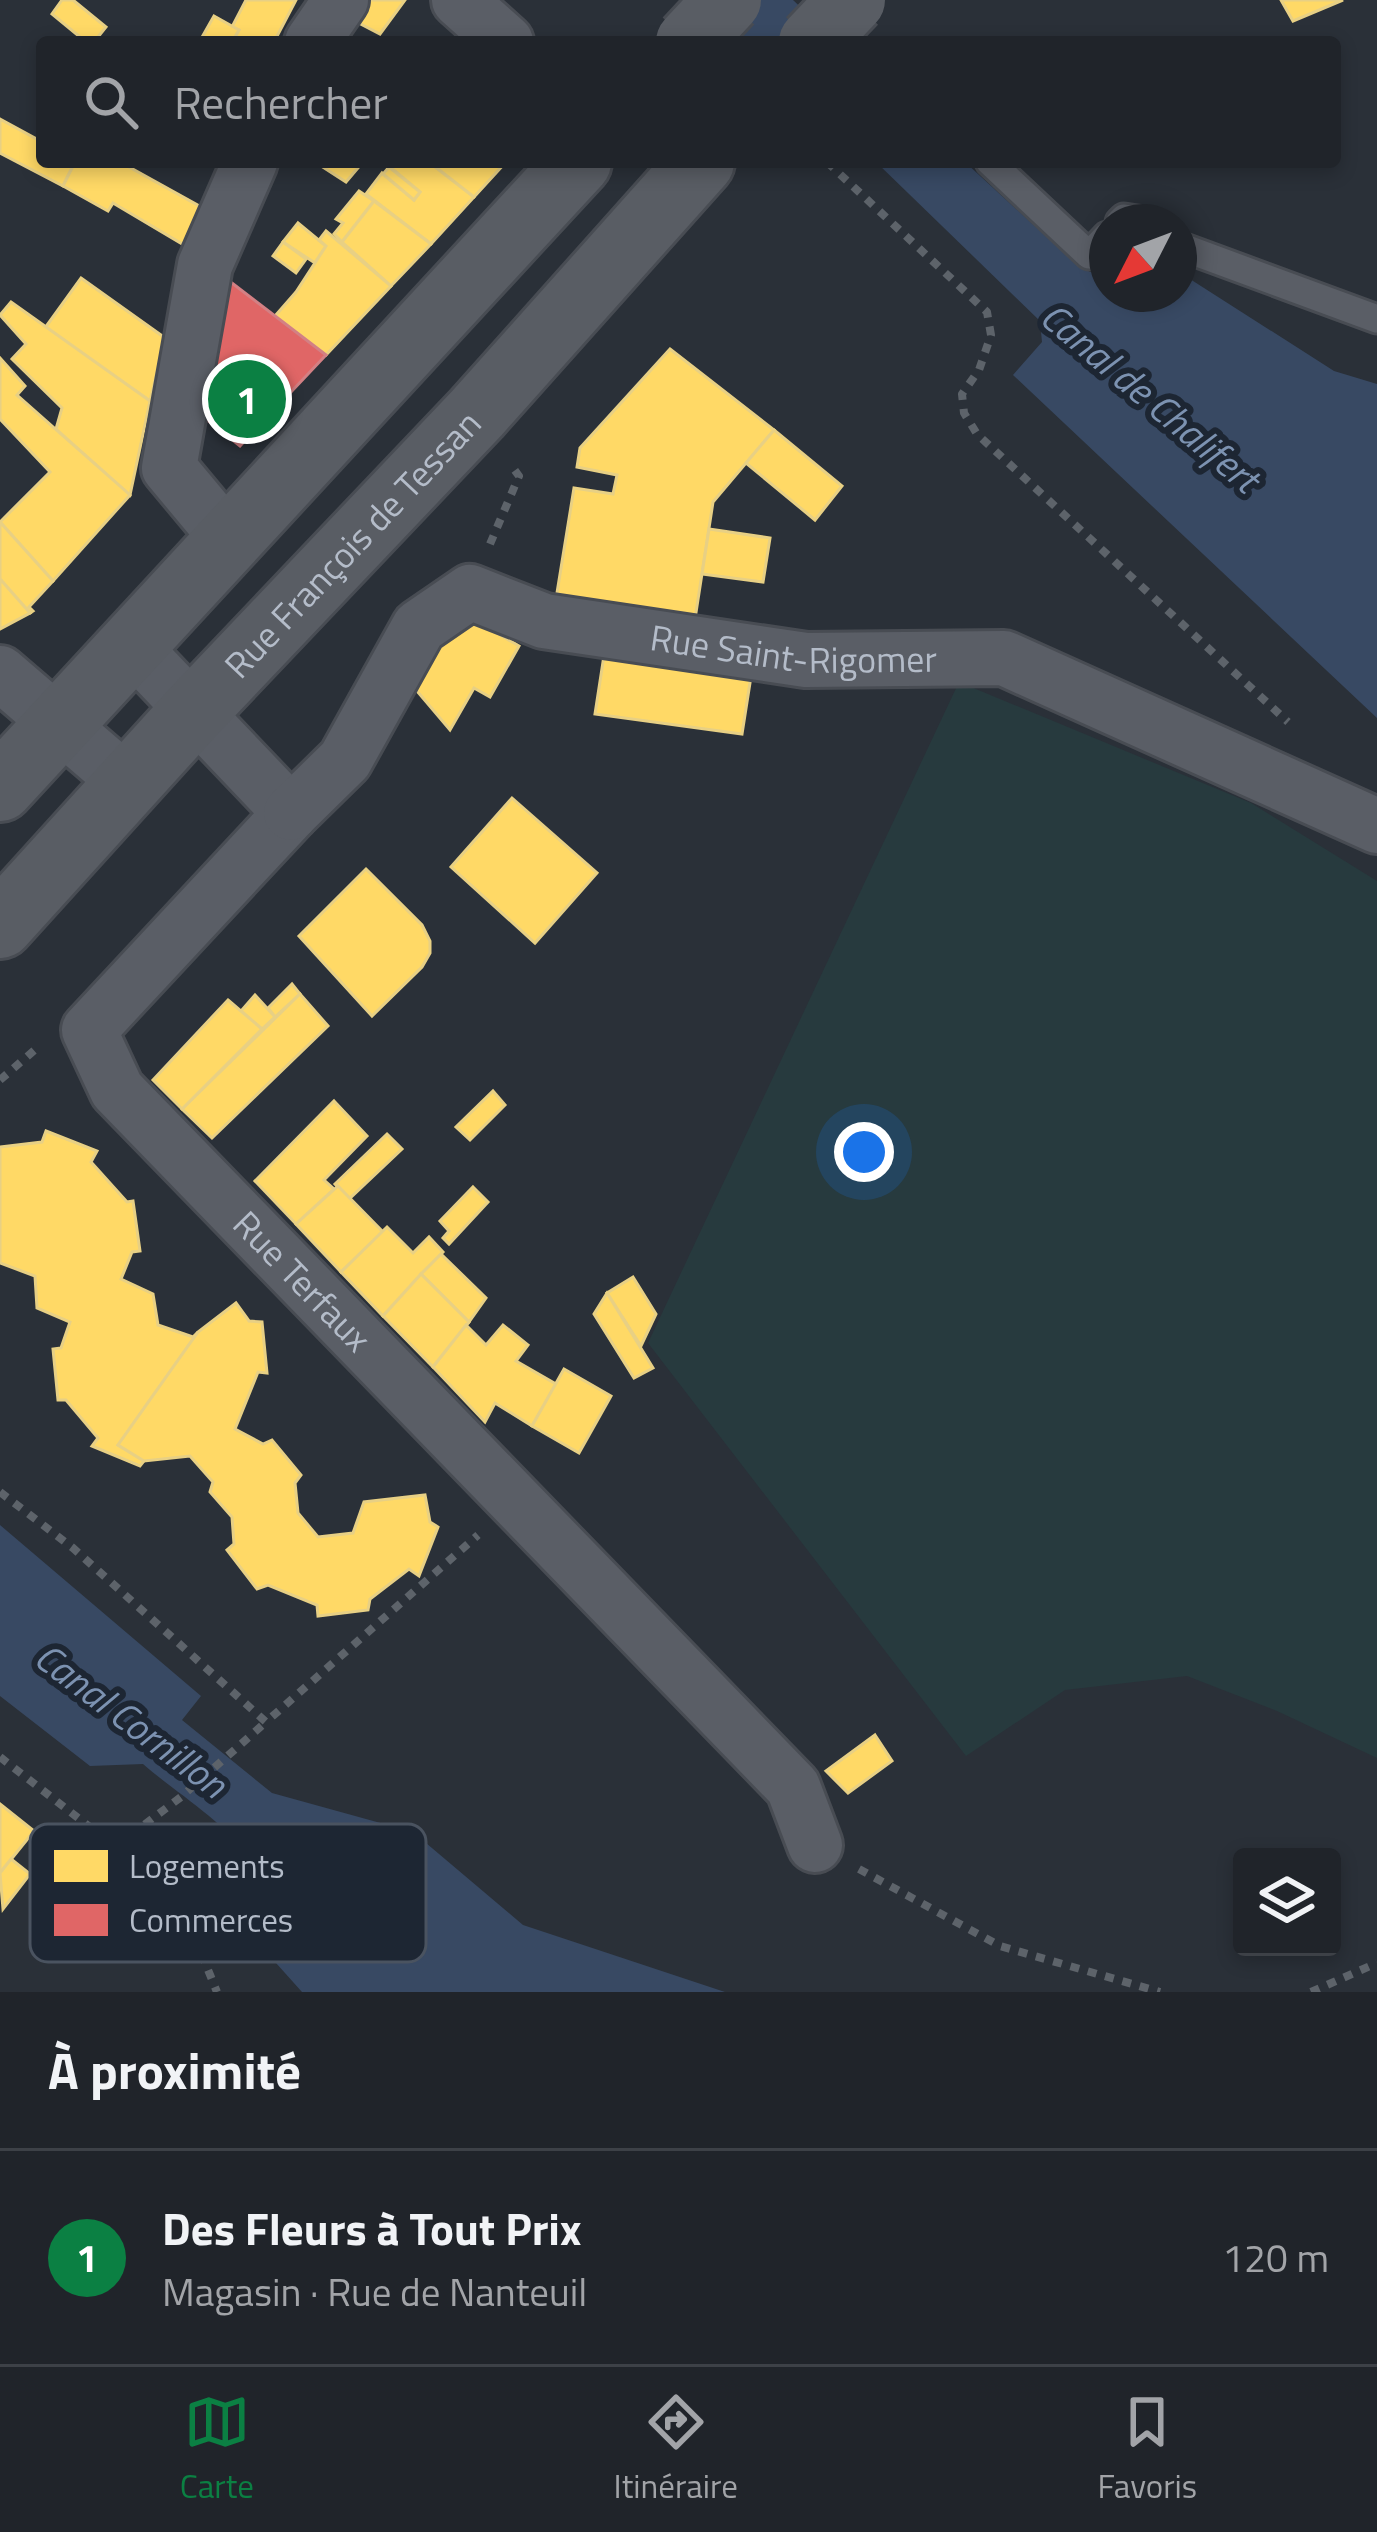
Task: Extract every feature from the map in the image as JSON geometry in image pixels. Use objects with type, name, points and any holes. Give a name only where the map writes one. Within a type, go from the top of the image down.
[{"type":"main road","points":[[695,36],[728,0]]},
{"type":"main road","points":[[818,36],[852,0]]},
{"type":"main road","points":[[0,788],[572,168]]},
{"type":"main road","name":"Rue François de Tessan","points":[[0,925],[194,711],[477,413],[696,168]]},
{"type":"street","points":[[316,36],[341,0]]},
{"type":"street","points":[[459,0],[499,36]]},
{"type":"street","points":[[229,540],[169,468],[205,265],[247,168]]},
{"type":"street","points":[[131,645],[291,813],[345,760],[419,628],[470,592]]},
{"type":"street","name":"Rue Saint-Rigomer","points":[[470,592],[544,621],[806,660],[1004,658],[1377,826]]},
{"type":"street","points":[[0,673],[128,784]]},
{"type":"street","name":"Rue Terfaux","points":[[291,813],[89,1030],[117,1090],[793,1787],[815,1845]]},
{"type":"lane","points":[[817,0],[856,36]]},
{"type":"lane","points":[[996,168],[1089,255]]},
{"type":"lane","points":[[1197,253],[1377,319]]},
{"type":"path","points":[[833,168],[987,312],[991,335],[979,370],[962,394],[964,413],[977,434],[1290,724]]},
{"type":"path","points":[[470,592],[519,476],[477,413]]},
{"type":"path","points":[[0,1492],[73,1549],[266,1722]]},
{"type":"path","points":[[145,1824],[516,1501]]},
{"type":"path","points":[[0,1757],[87,1824]]},
{"type":"path","points":[[815,1845],[1000,1946],[1160,1992]]},
{"type":"path","points":[[205,1962],[217,1992]]},
{"type":"path","points":[[1311,1992],[1377,1963]]},
{"type":"green space","points":[[959,682],[1251,803],[1377,881],[1377,1758],[1187,1676],[1065,1690],[966,1756],[648,1343]]},
{"type":"water","points":[[704,0],[793,0],[831,36],[742,36]]},
{"type":"water","name":"Canal de Chalifert","points":[[882,168],[972,168],[1089,271],[1089,312],[1197,312],[1197,283],[1334,371],[1377,384],[1377,718],[1013,375],[1042,342],[1040,321]]},
{"type":"water","name":"Canal Cornillon","points":[[0,1525],[201,1696],[182,1720],[272,1793],[384,1824],[217,1824],[143,1764],[90,1766],[0,1696]]},
{"type":"water","points":[[426,1843],[523,1925],[725,1992],[302,1992],[276,1963],[426,1962]]},
{"type":"building: Logements","points":[[62,0],[73,0],[106,27],[99,36],[79,36],[52,14]]},
{"type":"building: Logements","points":[[246,0],[296,0],[277,36],[236,36],[239,30],[232,27]]},
{"type":"building: Logements","points":[[367,0],[405,0],[380,34],[353,20]]},
{"type":"building: Logements","points":[[1281,0],[1343,0],[1293,21]]},
{"type":"building: Logements","points":[[214,16],[239,30],[236,36],[203,36]]},
{"type":"building: Logements","points":[[0,119],[36,139],[36,168],[72,168],[63,186],[0,153]]},
{"type":"building: Logements","points":[[72,168],[131,168],[201,207],[184,245],[113,203],[108,211],[63,186]]},
{"type":"building: Logements","points":[[324,168],[358,168],[346,182]]},
{"type":"building: Logements","points":[[390,168],[420,192],[414,200],[383,174]]},
{"type":"building: Logements","points":[[391,168],[437,168],[474,197],[431,244],[366,194],[382,173],[414,200],[420,192]]},
{"type":"building: Logements","points":[[437,168],[501,168],[474,197]]},
{"type":"building: Logements","points":[[359,191],[374,201],[342,242],[334,234],[343,223],[336,219]]},
{"type":"building: Logements","points":[[374,201],[431,244],[391,286],[342,242]]},
{"type":"building: Logements","points":[[298,223],[326,246],[315,263],[283,242]]},
{"type":"building: Logements","points":[[326,231],[391,286],[326,355],[275,316],[326,246],[319,240]]},
{"type":"building: Logements","points":[[283,242],[306,259],[296,273],[273,256]]},
{"type":"building: Logements","points":[[81,278],[165,338],[150,401],[45,328]]},
{"type":"building: Logements","points":[[11,302],[150,401],[130,495],[56,429],[62,408],[12,359],[26,344],[0,315]]},
{"type":"building: Logements","points":[[670,349],[774,430],[713,502],[695,619],[556,599],[574,488],[613,494],[617,475],[577,467],[580,448]]},
{"type":"building: Logements","points":[[0,358],[25,386],[17,395],[130,495],[53,581],[0,522],[50,472],[0,419]]},
{"type":"building: Logements","points":[[774,430],[842,486],[815,520],[746,463]]},
{"type":"building: Logements","points":[[0,522],[53,581],[29,607],[30,613],[0,579]]},
{"type":"building: Logements","points":[[709,529],[770,538],[763,582],[702,574]]},
{"type":"building: Logements","points":[[0,579],[30,613],[0,629]]},
{"type":"building: Logements","points":[[461,612],[519,646],[490,697],[474,688],[450,730],[411,684]]},
{"type":"building: Logements","points":[[605,649],[752,670],[742,734],[595,714]]},
{"type":"building: Logements","points":[[512,798],[597,873],[535,943],[451,867]]},
{"type":"building: Logements","points":[[366,869],[422,925],[430,941],[422,967],[372,1016],[299,936]]},
{"type":"building: Logements","points":[[292,984],[300,994],[275,1017],[268,1008]]},
{"type":"building: Logements","points":[[300,994],[328,1026],[212,1138],[182,1109]]},
{"type":"building: Logements","points":[[255,995],[275,1017],[262,1029],[241,1011]]},
{"type":"building: Logements","points":[[228,1000],[262,1029],[182,1109],[153,1080]]},
{"type":"building: Logements","points":[[493,1091],[505,1105],[470,1140],[456,1127]]},
{"type":"building: Logements","points":[[334,1101],[367,1136],[324,1180],[334,1189],[296,1224],[255,1181]]},
{"type":"building: Logements","points":[[46,1131],[97,1151],[91,1162],[127,1202],[133,1201],[140,1251],[132,1252],[121,1279],[153,1294],[158,1325],[193,1337],[198,1332],[118,1445],[144,1461],[140,1466],[92,1446],[98,1438],[66,1400],[58,1400],[53,1349],[61,1348],[70,1322],[37,1308],[35,1276],[0,1263],[0,1147],[42,1142]]},
{"type":"building: Logements","points":[[387,1134],[402,1149],[349,1199],[335,1184]]},
{"type":"building: Logements","points":[[338,1186],[383,1232],[341,1272],[296,1224]]},
{"type":"building: Logements","points":[[473,1187],[488,1202],[449,1244],[443,1238],[449,1231],[440,1221]]},
{"type":"building: Logements","points":[[387,1227],[413,1253],[429,1237],[443,1252],[383,1316],[341,1272]]},
{"type":"building: Logements","points":[[441,1254],[486,1298],[469,1322],[421,1274]]},
{"type":"building: Logements","points":[[421,1274],[469,1322],[433,1367],[383,1316]]},
{"type":"building: Logements","points":[[633,1277],[656,1314],[641,1346],[607,1293]]},
{"type":"building: Logements","points":[[607,1293],[653,1368],[634,1378],[594,1314]]},
{"type":"building: Logements","points":[[236,1303],[249,1321],[262,1322],[267,1373],[258,1372],[235,1429],[263,1444],[272,1440],[301,1475],[295,1483],[298,1513],[318,1537],[353,1533],[364,1502],[425,1495],[430,1522],[438,1527],[419,1576],[409,1569],[370,1599],[368,1610],[318,1616],[317,1605],[268,1585],[257,1589],[227,1550],[234,1544],[232,1517],[210,1492],[213,1482],[190,1456],[144,1461],[118,1445],[198,1332]]},
{"type":"building: Logements","points":[[466,1325],[486,1345],[503,1325],[528,1345],[516,1361],[556,1384],[532,1426],[495,1403],[485,1422],[433,1367]]},
{"type":"building: Logements","points":[[564,1369],[611,1396],[579,1453],[532,1426]]},
{"type":"building: Logements","points":[[875,1735],[892,1761],[848,1793],[826,1771]]},
{"type":"building: Logements","points":[[0,1804],[30,1828],[30,1836],[0,1873]]},
{"type":"building: Logements","points":[[11,1859],[30,1874],[3,1909],[0,1873]]},
{"type":"building: Commerces","points":[[228,280],[326,355],[240,446],[197,412]]},
{"type":"place","name":"Des Fleurs à Tout Prix","points":[[247,399]]}]
